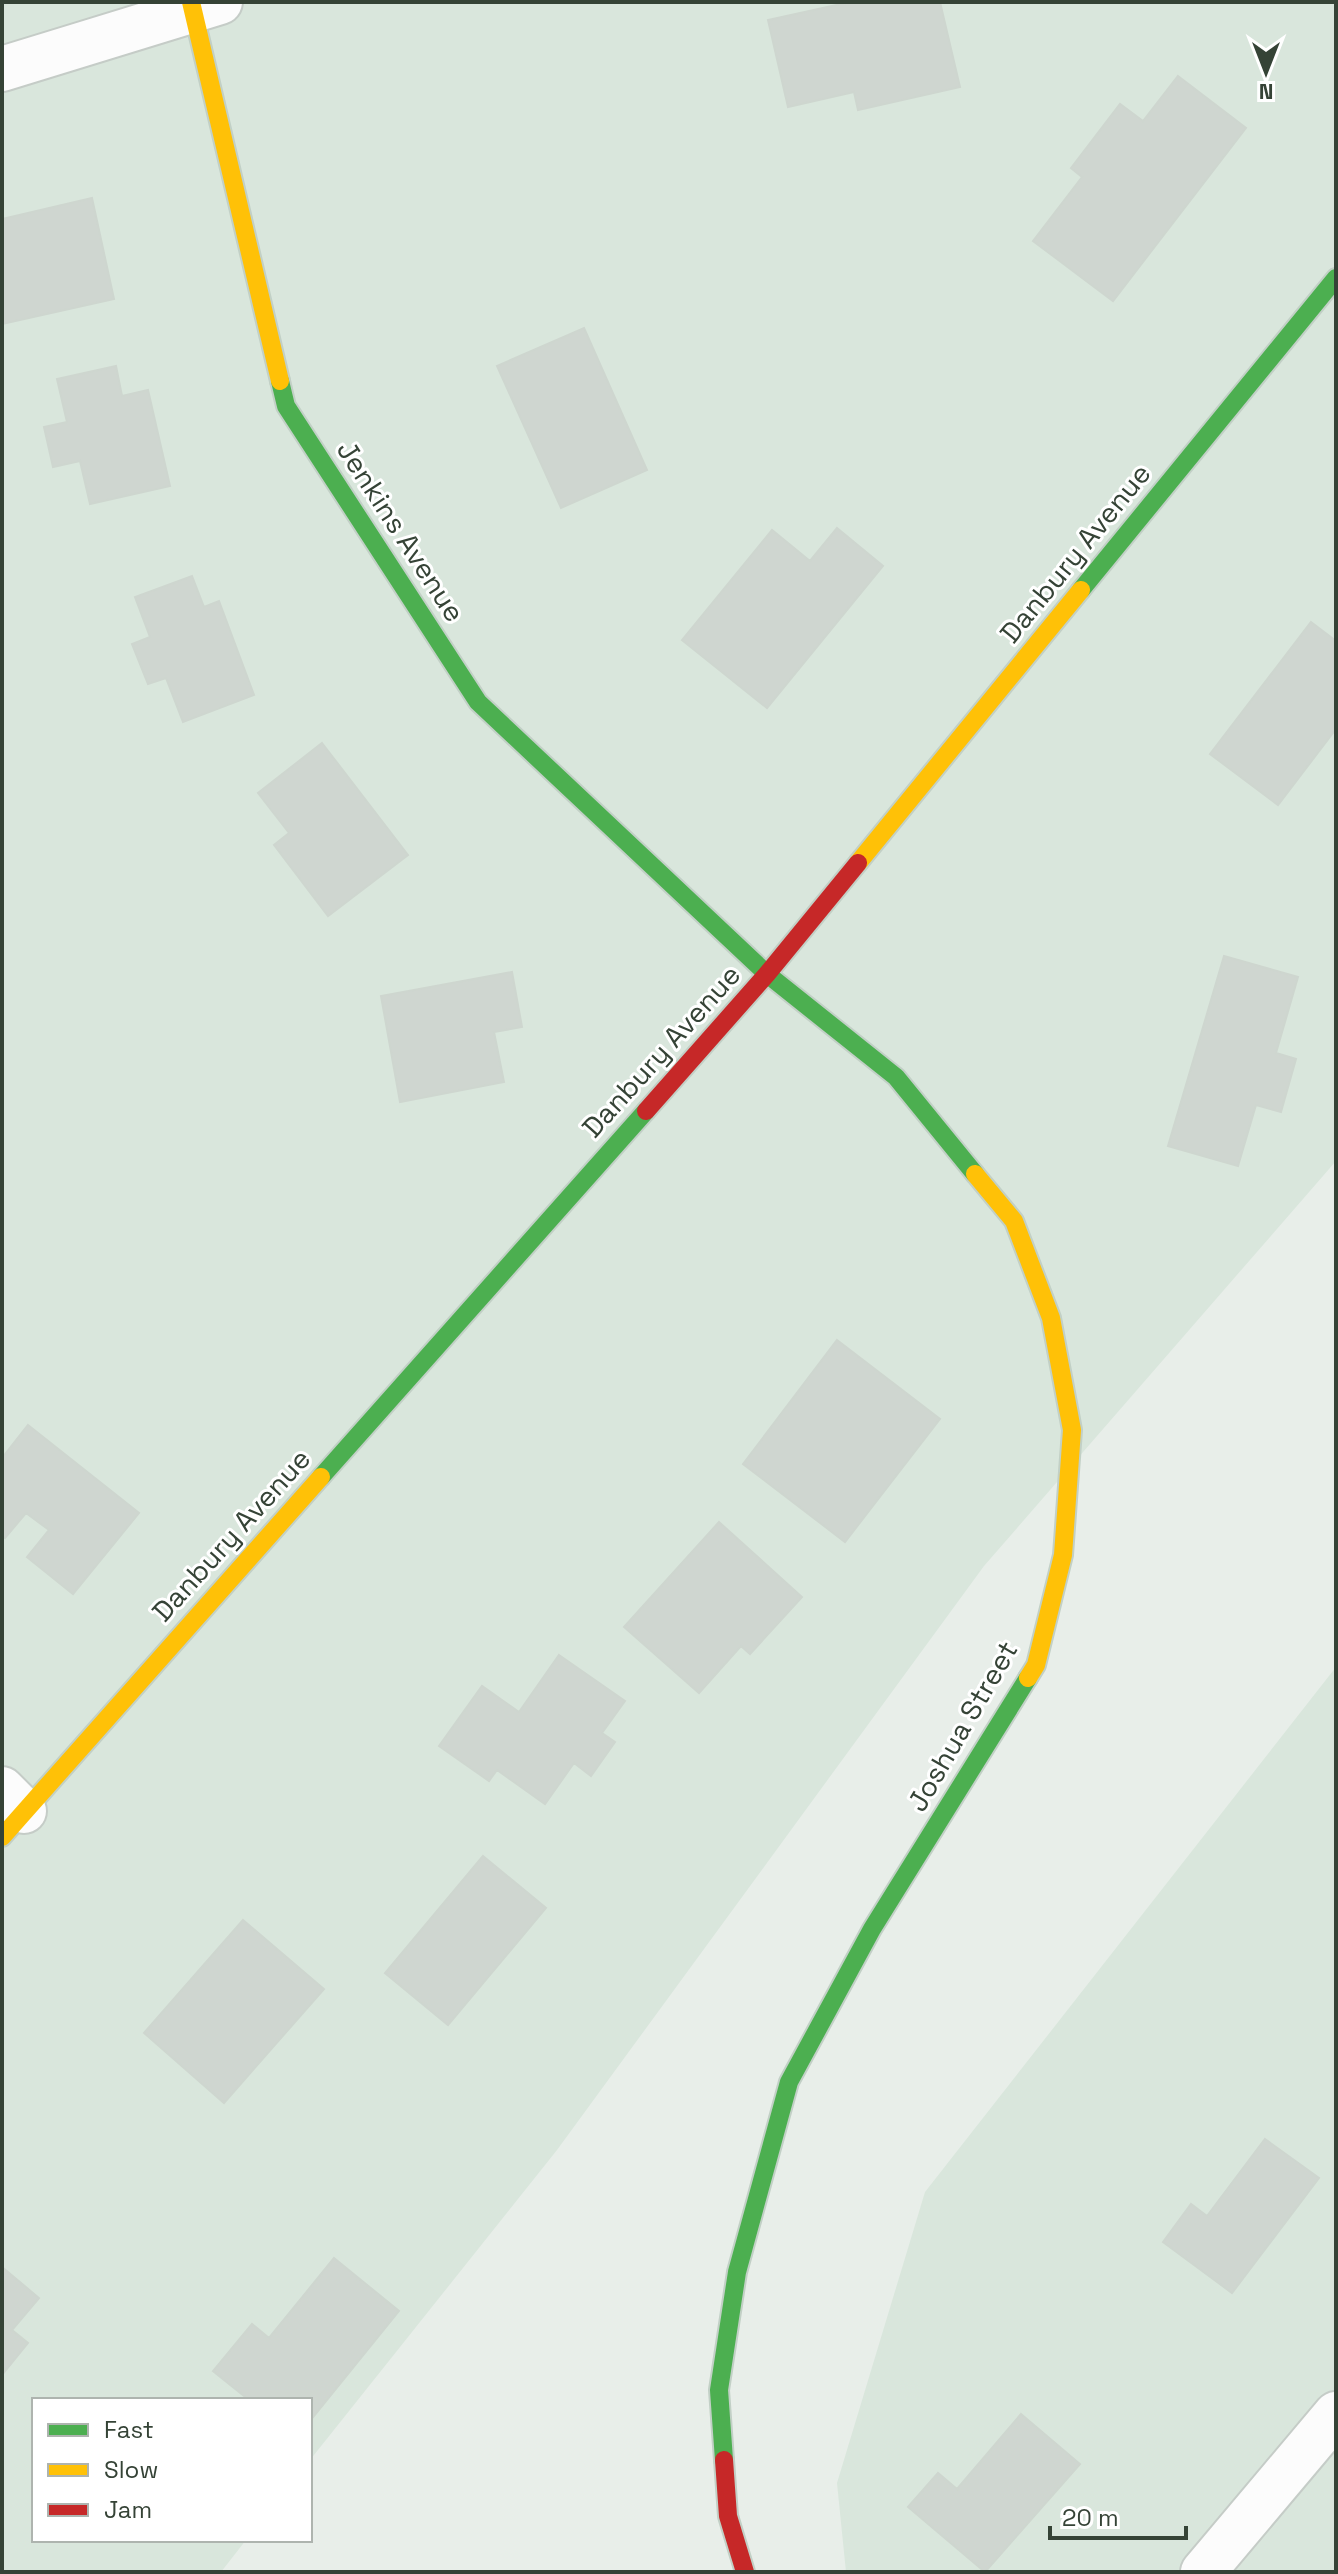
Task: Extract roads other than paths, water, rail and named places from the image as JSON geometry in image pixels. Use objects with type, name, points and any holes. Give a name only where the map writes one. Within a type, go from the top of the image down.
[{"type":"street","points":[[2,69],[202,5]]},
{"type":"street","name":"Jenkins Avenue","points":[[202,5],[286,406],[478,702],[767,974]]},
{"type":"street","name":"Danbury Avenue","points":[[9,1813],[767,974],[1336,278]]},
{"type":"street","name":"Joshua Street","points":[[745,2572],[728,2516],[719,2390],[737,2272],[789,2082],[872,1929],[1036,1665],[1063,1555],[1072,1430],[1051,1318],[1014,1221],[896,1077],[767,974]]},
{"type":"street","points":[[1203,2572],[1336,2414]]}]
